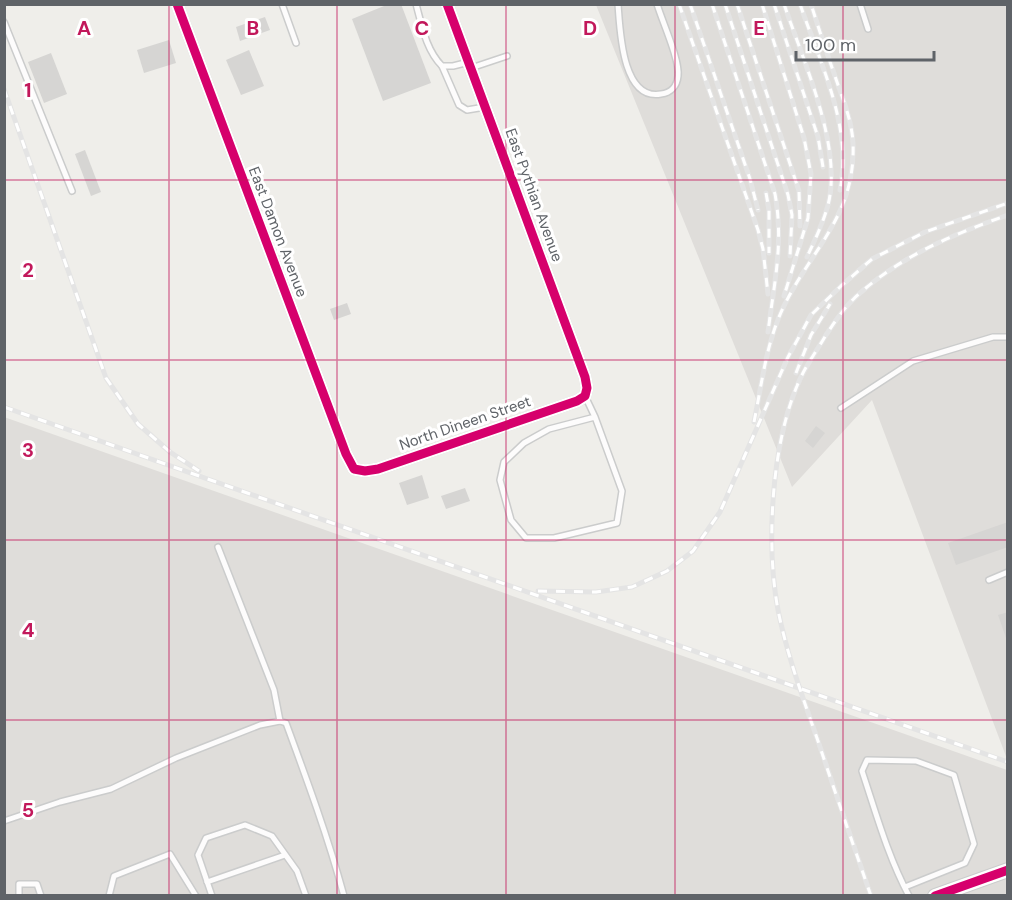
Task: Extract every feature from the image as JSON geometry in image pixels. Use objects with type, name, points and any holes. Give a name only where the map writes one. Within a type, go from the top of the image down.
[{"type":"street","name":"East Damon Avenue","points":[[177,4],[346,454],[354,469]]},
{"type":"street","name":"East Pythian Avenue","points":[[447,4],[585,377],[587,388],[585,396]]},
{"type":"street","name":"North Dineen Street","points":[[354,469],[365,471],[378,469],[578,401],[585,396]]},
{"type":"street","points":[[935,896],[1008,870]]},
{"type":"lane","points":[[282,4],[296,42]]},
{"type":"lane","points":[[416,4],[426,40],[435,59],[442,66],[459,105],[467,110],[485,107]]},
{"type":"lane","points":[[618,4],[620,28],[633,84],[642,92],[653,95],[670,92],[679,74],[657,4]]},
{"type":"lane","points":[[860,4],[868,29]]},
{"type":"lane","points":[[4,22],[72,191]]},
{"type":"lane","points":[[442,66],[470,65],[507,56]]},
{"type":"lane","points":[[841,408],[913,361],[993,338],[1008,337]]},
{"type":"lane","points":[[585,396],[595,417],[622,491],[617,523],[554,538],[526,538],[511,520],[500,480],[504,462],[524,443],[549,429],[595,417]]},
{"type":"lane","points":[[218,547],[273,690],[280,721]]},
{"type":"lane","points":[[989,579],[1008,572]]},
{"type":"lane","points":[[4,821],[60,802],[111,789],[176,758],[260,725],[280,721],[286,723],[300,761],[323,824],[344,896]]},
{"type":"lane","points":[[905,887],[965,863],[974,844],[965,809],[954,775],[916,761],[867,760],[862,771],[891,855],[905,887],[909,896]]},
{"type":"lane","points":[[212,896],[198,855],[206,838],[245,825],[272,836],[297,871],[306,896]]},
{"type":"lane","points":[[110,896],[114,876],[170,854],[196,896]]},
{"type":"lane","points":[[207,882],[285,855]]},
{"type":"lane","points":[[20,896],[19,884],[37,884],[42,896]]},
{"type":"shaded area","points":[[596,5],[1007,5],[1007,759],[872,400],[792,487]]},
{"type":"shaded area","points":[[4,417],[1007,770],[1007,895],[5,895]]},
{"type":"building","points":[[389,4],[401,4],[431,83],[383,101],[352,19]]},
{"type":"building","points":[[265,17],[270,30],[240,41],[236,27]]},
{"type":"building","points":[[169,40],[176,63],[144,73],[137,50]]},
{"type":"building","points":[[249,50],[264,86],[241,95],[226,60]]},
{"type":"building","points":[[51,53],[67,94],[44,103],[28,62]]},
{"type":"building","points":[[85,150],[101,192],[91,196],[75,154]]},
{"type":"building","points":[[347,303],[351,314],[334,320],[330,309]]},
{"type":"building","points":[[816,426],[825,433],[813,448],[805,441]]},
{"type":"building","points":[[422,475],[429,498],[407,505],[399,483]]},
{"type":"building","points":[[465,488],[470,501],[446,509],[441,496]]},
{"type":"building","points":[[1008,522],[1008,547],[956,565],[948,543]]},
{"type":"building","points":[[1008,612],[1008,638],[1006,638],[998,615]]},
{"type":"railway","points":[[679,4],[758,230],[763,249],[768,294]]},
{"type":"railway","points":[[690,4],[750,179],[758,210]]},
{"type":"railway","points":[[712,4],[775,194],[779,230],[768,332]]},
{"type":"railway","points":[[725,4],[788,195],[792,215],[790,256]]},
{"type":"railway","points":[[737,4],[799,191],[800,226]]},
{"type":"railway","points":[[762,4],[804,138],[811,174],[808,218],[784,296]]},
{"type":"railway","points":[[774,4],[818,137],[823,167]]},
{"type":"railway","points":[[784,4],[819,104],[830,157],[831,182],[828,205],[807,257]]},
{"type":"railway","points":[[800,4],[825,72],[838,119],[843,166],[840,190]]},
{"type":"railway","points":[[754,422],[765,364],[777,322],[794,287],[840,212],[852,169],[853,143],[849,120],[811,4]]},
{"type":"railway","points":[[4,89],[106,378],[138,424],[170,452],[199,471]]},
{"type":"railway","points":[[766,193],[769,210],[769,253]]},
{"type":"railway","points":[[538,591],[596,592],[632,587],[667,571],[693,551],[720,512],[788,357],[811,315],[872,259],[925,232],[1008,203]]},
{"type":"railway","points":[[871,896],[796,676],[778,610],[774,585],[772,527],[776,467],[781,438],[788,411],[803,373],[834,324],[855,298],[876,280],[911,257],[949,238],[1008,215]]},
{"type":"railway","points":[[796,373],[811,335],[830,304]]},
{"type":"railway","points":[[4,407],[1008,762]]},
{"type":"cycle path","points":[[177,4],[346,454],[354,469],[365,471],[378,469],[577,401],[585,396],[587,388],[585,377],[447,4]]},
{"type":"cycle path","points":[[935,896],[1008,870]]}]
